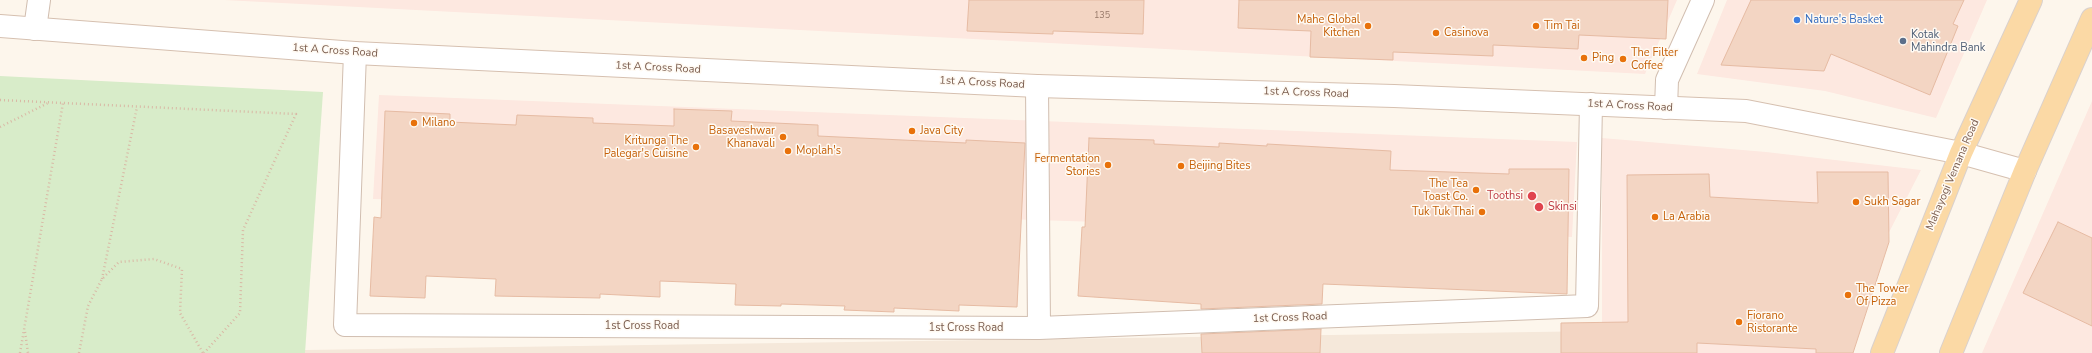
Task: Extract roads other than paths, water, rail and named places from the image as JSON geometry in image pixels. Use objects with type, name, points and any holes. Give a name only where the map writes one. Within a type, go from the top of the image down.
[{"type":"main road","name":"Mahayogi Vemana Road","points":[[1882,353],[1961,153],[2031,0]]},
{"type":"main road","points":[[1951,353],[2025,171],[2092,19]]},
{"type":"street","points":[[35,29],[38,0]]},
{"type":"street","points":[[1666,108],[1667,80],[1703,0]]},
{"type":"street","name":"1st A Cross Road","points":[[0,26],[355,53],[1037,86],[1394,96],[1746,111],[1961,153]]},
{"type":"street","name":"1st Cross Road","points":[[355,53],[345,325],[1039,328],[1587,306],[1591,104]]},
{"type":"street","points":[[1037,86],[1039,328]]},
{"type":"street","points":[[1961,153],[2025,171]]},
{"type":"place","name":"Nature's Basket","points":[[1797,20]]},
{"type":"place","name":"Mahe Global Kitchen","points":[[1368,26]]},
{"type":"place","name":"Tim Tai","points":[[1536,26]]},
{"type":"place","name":"Casinova","points":[[1436,33]]},
{"type":"place","name":"Kotak Mahindra Bank","points":[[1903,41]]},
{"type":"place","name":"Ping","points":[[1584,58]]},
{"type":"place","name":"The Filter Coffee","points":[[1623,59]]},
{"type":"place","name":"Milano","points":[[414,123]]},
{"type":"place","name":"Java City","points":[[912,131]]},
{"type":"place","name":"Basaveshwar Khanavali","points":[[783,137]]},
{"type":"place","name":"Kritunga The Palegar's Cuisine","points":[[696,147]]},
{"type":"place","name":"Moplah's","points":[[788,151]]},
{"type":"place","name":"Fermentation Stories","points":[[1108,165]]},
{"type":"place","name":"Beijing Bites","points":[[1181,166]]},
{"type":"place","name":"The Tea Toast Co.","points":[[1476,190]]},
{"type":"place","name":"Toothsi","points":[[1532,196]]},
{"type":"place","name":"Sukh Sagar","points":[[1856,202]]},
{"type":"place","name":"Skinsi","points":[[1539,207]]},
{"type":"place","name":"Tuk Tuk Thai","points":[[1482,212]]},
{"type":"place","name":"La Arabia","points":[[1655,217]]},
{"type":"place","name":"The Tower Of Pizza","points":[[1848,295]]},
{"type":"place","name":"Fiorano Ristorante","points":[[1739,322]]}]
